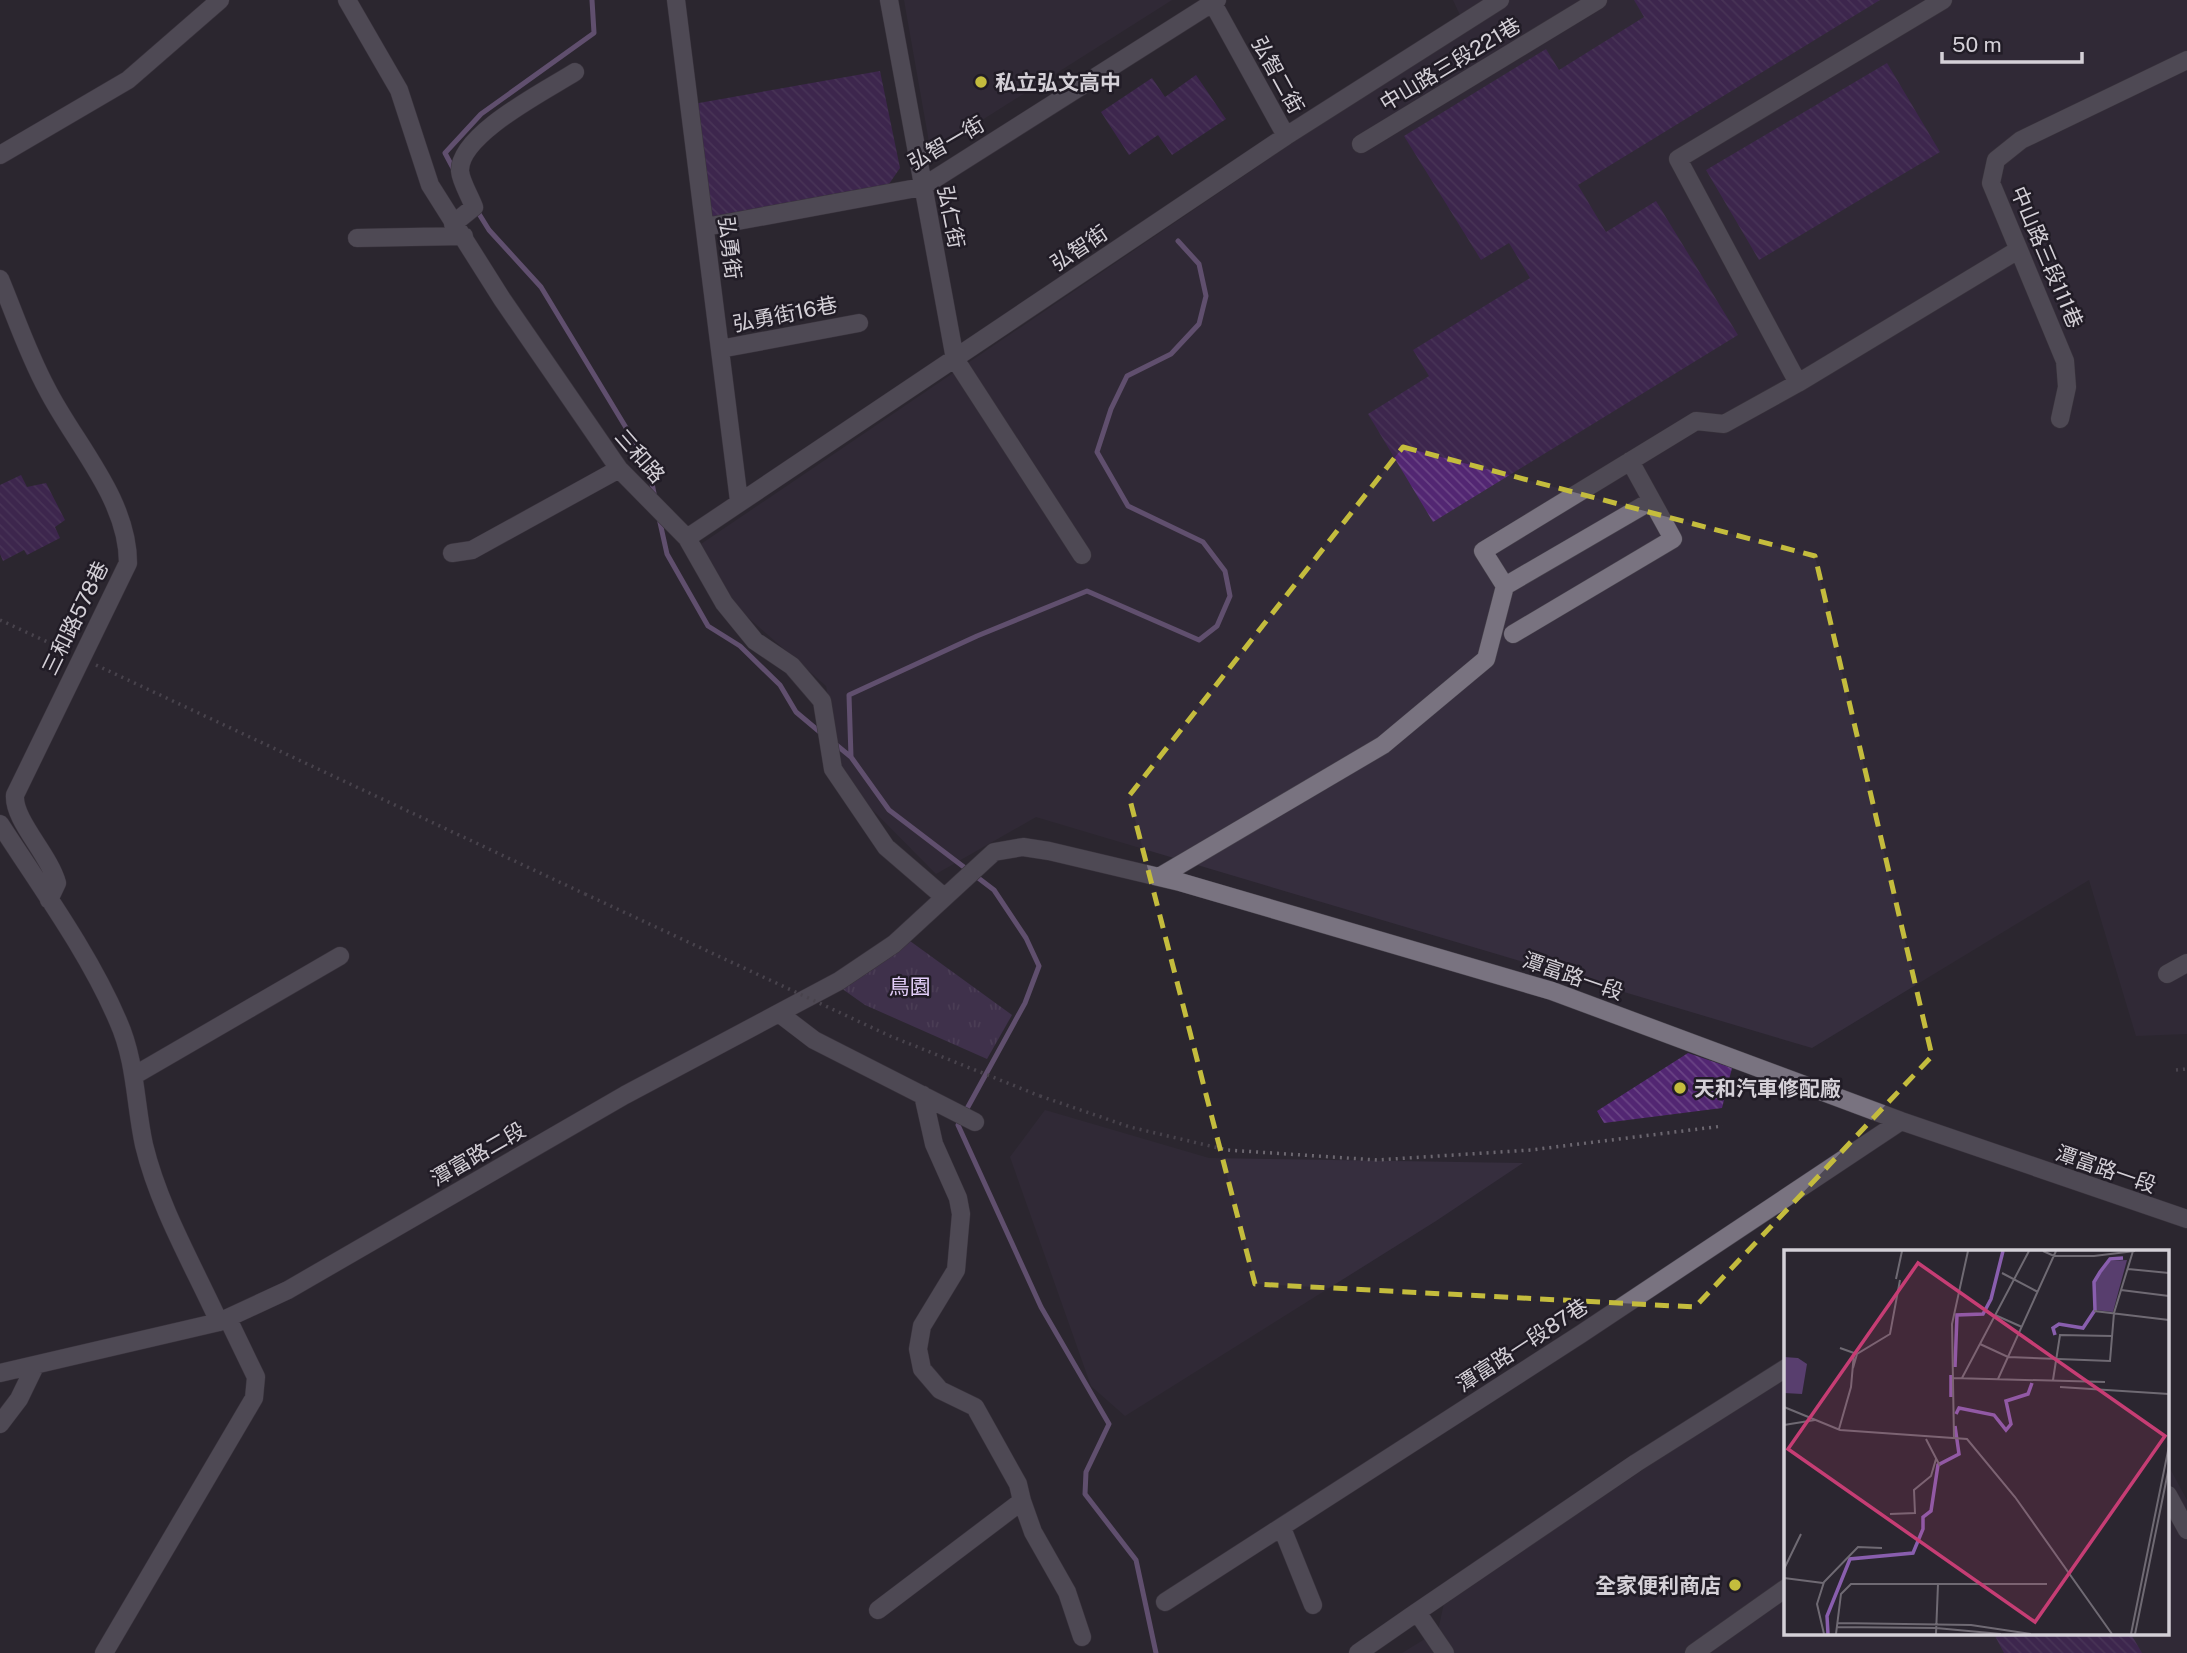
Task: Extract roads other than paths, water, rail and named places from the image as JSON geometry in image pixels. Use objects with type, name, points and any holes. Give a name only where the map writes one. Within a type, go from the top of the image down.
[{"type":"street","points":[[0,155],[128,80],[220,0]]},
{"type":"street","name":"三和路","points":[[347,0],[398,90],[430,185],[502,299],[619,469],[687,538],[724,603],[755,640],[792,666],[822,701],[832,769],[886,847],[951,891]]},
{"type":"street","name":"弘勇街","points":[[676,0],[740,501]]},
{"type":"street","name":"弘仁街","points":[[889,0],[955,359]]},
{"type":"street","name":"弘智街","points":[[687,538],[1286,136],[1500,0]]},
{"type":"street","name":"中山路三段221巷","points":[[1360,144],[1598,0]]},
{"type":"street","points":[[1798,383],[1678,159],[1943,0]]},
{"type":"street","name":"弘智一街","points":[[705,227],[922,187],[1214,1]]},
{"type":"street","name":"弘智二街","points":[[1214,1],[1286,136]]},
{"type":"street","name":"中山路三段111巷","points":[[2060,419],[2067,387],[2065,361],[1991,183],[1996,160],[2021,140],[2187,60]]},
{"type":"street","points":[[357,238],[458,230],[474,207],[460,172],[464,153],[477,136],[575,72]]},
{"type":"street","points":[[1505,586],[1483,551],[1696,421],[1724,424],[1798,383],[2018,250]]},
{"type":"street","name":"三和路578巷","points":[[0,279],[46,388],[120,515],[128,544],[128,563],[15,795],[14,806],[52,864],[57,883],[48,900]]},
{"type":"street","name":"弘勇街16巷","points":[[720,349],[859,323]]},
{"type":"street","points":[[955,359],[1082,555]]},
{"type":"street","points":[[1513,635],[1672,539],[1630,461]]},
{"type":"street","points":[[452,553],[472,550],[619,469]]},
{"type":"street","points":[[1159,877],[1383,745],[1486,659],[1505,586],[1651,501]]},
{"type":"street","points":[[0,824],[119,1021],[135,1075],[144,1146],[168,1213],[223,1321],[256,1377],[254,1398],[104,1653]]},
{"type":"street","name":"潭富路一段","points":[[951,891],[994,852],[1024,848],[1159,877],[1342,927],[1552,991],[1901,1121],[2187,1219]]},
{"type":"street","name":"潭富路二段","points":[[0,1373],[223,1321],[288,1290],[625,1095],[780,1014],[894,944],[951,891]]},
{"type":"street","points":[[135,1075],[340,956]]},
{"type":"street","points":[[2167,974],[2187,963]]},
{"type":"street","points":[[780,1014],[814,1040],[973,1120]]},
{"type":"street","points":[[923,1095],[934,1144],[958,1198],[961,1214],[956,1270],[922,1326],[918,1349],[922,1369],[940,1390],[975,1407],[1018,1484],[1033,1532],[1067,1592],[1082,1637]]},
{"type":"street","name":"潭富路一段87巷","points":[[1166,1602],[1901,1121]]},
{"type":"street","points":[[0,1424],[19,1399],[35,1366]]},
{"type":"street","points":[[1358,1653],[1636,1463],[1784,1369]]},
{"type":"street","points":[[2170,1497],[2187,1492]]},
{"type":"street","points":[[2170,1499],[2187,1530]]},
{"type":"street","points":[[877,1611],[1022,1501]]},
{"type":"street","points":[[1282,1528],[1313,1605]]},
{"type":"street","points":[[1694,1653],[1784,1589]]},
{"type":"street","points":[[1417,1612],[1445,1653]]},
{"type":"waterway","points":[[454,170],[445,153],[481,114],[594,33],[592,0]]},
{"type":"waterway","points":[[476,209],[489,230],[541,287],[648,464],[655,498]]},
{"type":"waterway","points":[[1156,1653],[1136,1560],[1085,1494],[1086,1472],[1109,1424],[1041,1307],[958,1125],[1025,1003],[1039,966],[1026,938],[994,890],[889,810],[851,757],[849,695],[977,636],[1087,591],[1199,640],[1217,626],[1230,596],[1225,571],[1203,542],[1128,506],[1097,452],[1111,409],[1127,376],[1171,354],[1199,324],[1206,296],[1199,264],[1178,241]]},
{"type":"waterway","points":[[659,518],[667,554],[708,626],[740,646],[780,685],[796,712],[821,733]]},
{"type":"waterway","points":[[834,743],[851,757]]},
{"type":"place","name":"私立弘文高中","points":[[981,82]]},
{"type":"place","name":"天和汽車修配廠","points":[[1680,1088]]},
{"type":"place","name":"全家便利商店","points":[[1735,1585]]},
{"type":"park label","name":"鳥園","points":[[910,986]]}]
